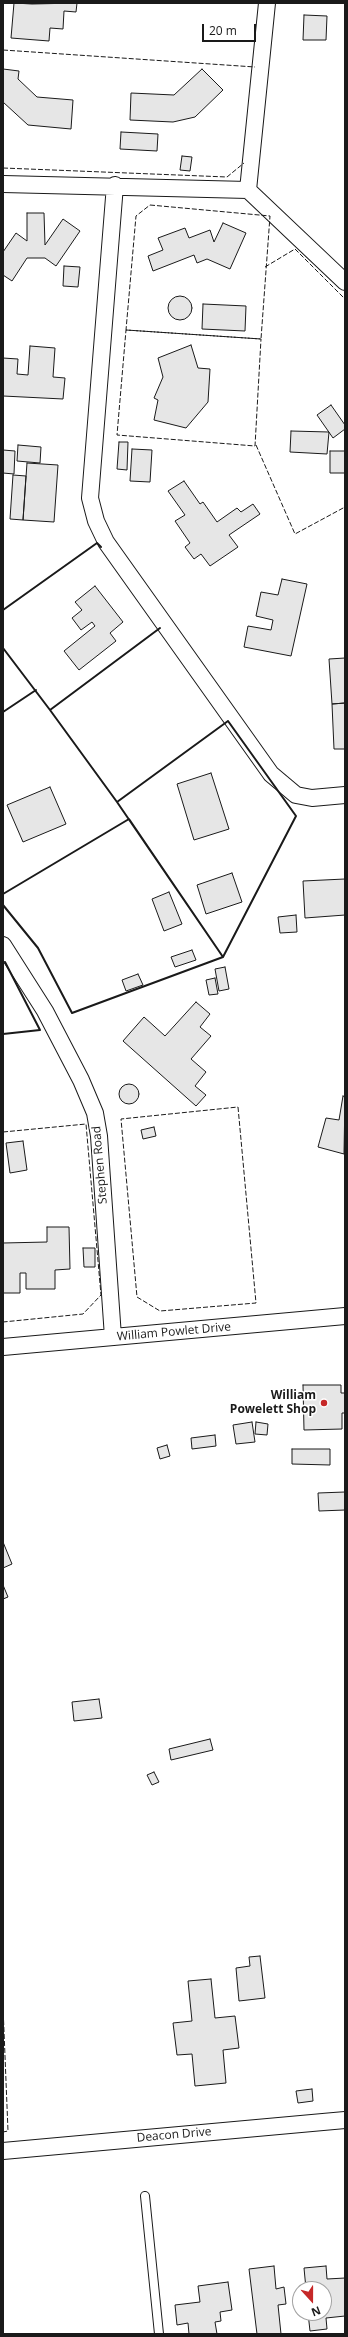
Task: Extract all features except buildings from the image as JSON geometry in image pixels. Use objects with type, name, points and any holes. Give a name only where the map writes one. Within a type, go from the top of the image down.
[{"type":"street","points":[[248,190],[267,3]]},
{"type":"street","points":[[3,184],[248,190],[345,282]]},
{"type":"street","points":[[115,186],[90,498],[96,521],[106,542],[271,774],[296,795],[312,798],[345,795]]},
{"type":"street","name":"Stephen Road","points":[[3,945],[45,1011],[81,1080],[95,1113],[99,1136],[113,1337]]},
{"type":"street","name":"William Powlet Drive","points":[[3,1347],[345,1316]]},
{"type":"street","name":"Deacon Drive","points":[[3,2151],[345,2120]]},
{"type":"lane","points":[[145,2196],[159,2334]]},
{"type":"fence","points":[[3,50],[255,67]]},
{"type":"fence","points":[[3,168],[227,177],[244,163]]},
{"type":"fence","points":[[150,205],[270,216],[261,339],[126,330],[136,216],[150,205]]},
{"type":"fence","points":[[265,267],[295,249],[345,299]]},
{"type":"fence","points":[[126,330],[261,339],[255,446],[117,435],[126,330]]},
{"type":"fence","points":[[256,445],[295,534],[345,507]]},
{"type":"fence","points":[[238,1107],[256,1303],[160,1311],[137,1297],[121,1119],[238,1107]]},
{"type":"fence","points":[[3,1132],[86,1124],[101,1295],[83,1314],[3,1322]]},
{"type":"fence","points":[[3,2006],[8,2131],[3,2132]]},
{"type":"wall","points":[[3,610],[97,543],[101,547]]},
{"type":"wall","points":[[3,648],[50,710],[160,628]]},
{"type":"wall","points":[[3,712],[36,690]]},
{"type":"wall","points":[[50,710],[117,802]]},
{"type":"wall","points":[[228,721],[296,816],[223,957],[117,802],[228,721]]},
{"type":"wall","points":[[3,894],[129,819],[223,957],[72,1013],[38,948],[3,905]]},
{"type":"wall","points":[[3,1034],[40,1030],[5,962]]},
{"type":"place","name":"William Powelett Shop","points":[[324,1403]]}]
